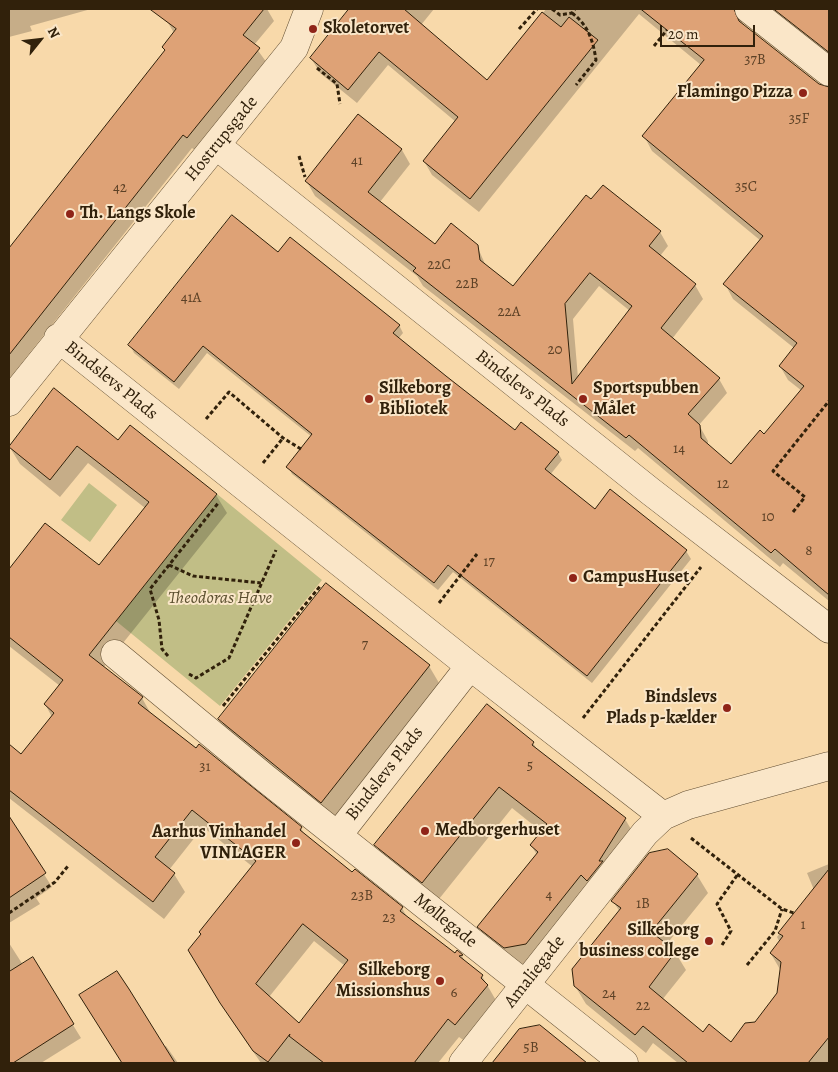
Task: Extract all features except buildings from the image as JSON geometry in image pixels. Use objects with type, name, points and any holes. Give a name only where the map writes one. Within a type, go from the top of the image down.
[{"type":"street","name":"Hostrupsgade","points":[[9,402],[58,338],[217,146],[294,48],[309,9]]},
{"type":"street","points":[[749,9],[829,72]]},
{"type":"street","name":"Bindslevs Plads","points":[[217,146],[635,478],[829,629]]},
{"type":"street","name":"Bindslevs Plads","points":[[58,338],[420,627],[566,740],[654,825]]},
{"type":"street","name":"Møllegade","points":[[115,654],[265,778],[624,1063]]},
{"type":"street","name":"Bindslevs Plads","points":[[338,835],[470,666]]},
{"type":"street","points":[[654,825],[688,805],[829,766]]},
{"type":"street","name":"Amaliegade","points":[[463,1063],[654,825]]},
{"type":"path","points":[[519,30],[537,9]]},
{"type":"path","points":[[552,9],[560,15],[572,13],[575,9]]},
{"type":"path","points":[[572,13],[584,23],[594,46],[596,60],[576,86]]},
{"type":"path","points":[[654,46],[667,30]]},
{"type":"path","points":[[294,48],[337,84],[340,104]]},
{"type":"path","points":[[187,442],[229,392],[283,438],[301,449]]},
{"type":"path","points":[[793,512],[805,497],[773,471],[829,401]]},
{"type":"path","points":[[268,457],[283,438]]},
{"type":"path","points":[[237,480],[150,589],[159,620],[162,649],[179,668],[196,678],[229,658],[288,522]]},
{"type":"path","points":[[420,627],[477,554]]},
{"type":"path","points":[[205,728],[339,562]]},
{"type":"path","points":[[169,565],[192,576],[262,583]]},
{"type":"path","points":[[566,740],[694,576]]},
{"type":"path","points":[[159,690],[179,668]]},
{"type":"path","points":[[654,825],[738,874],[782,909],[794,913]]},
{"type":"path","points":[[9,913],[56,882],[68,866]]},
{"type":"path","points":[[722,945],[731,931],[717,904],[738,874]]},
{"type":"path","points":[[747,965],[776,931],[782,909]]},
{"type":"green space","points":[[89,483],[117,505],[90,542],[61,520]]},
{"type":"green space","name":"Theodoras Have","points":[[217,494],[322,580],[220,706],[116,621]]},
{"type":"place","name":"Skoletorvet","points":[[313,29]]},
{"type":"place","name":"Flamingo Pizza","points":[[803,93]]},
{"type":"place","name":"Th. Langs Skole","points":[[70,214]]},
{"type":"place","name":"Silkeborg Bibliotek","points":[[369,399]]},
{"type":"place","name":"Sportspubben Målet","points":[[583,399]]},
{"type":"place","name":"CampusHuset","points":[[573,578]]},
{"type":"place","name":"Bindslevs Plads p-kælder","points":[[727,708]]},
{"type":"place","name":"Medborgerhuset","points":[[425,831]]},
{"type":"place","name":"Aarhus Vinhandel VINLAGER","points":[[296,843]]},
{"type":"place","name":"Silkeborg business college","points":[[709,941]]},
{"type":"place","name":"Silkeborg Missionshus","points":[[440,981]]}]
